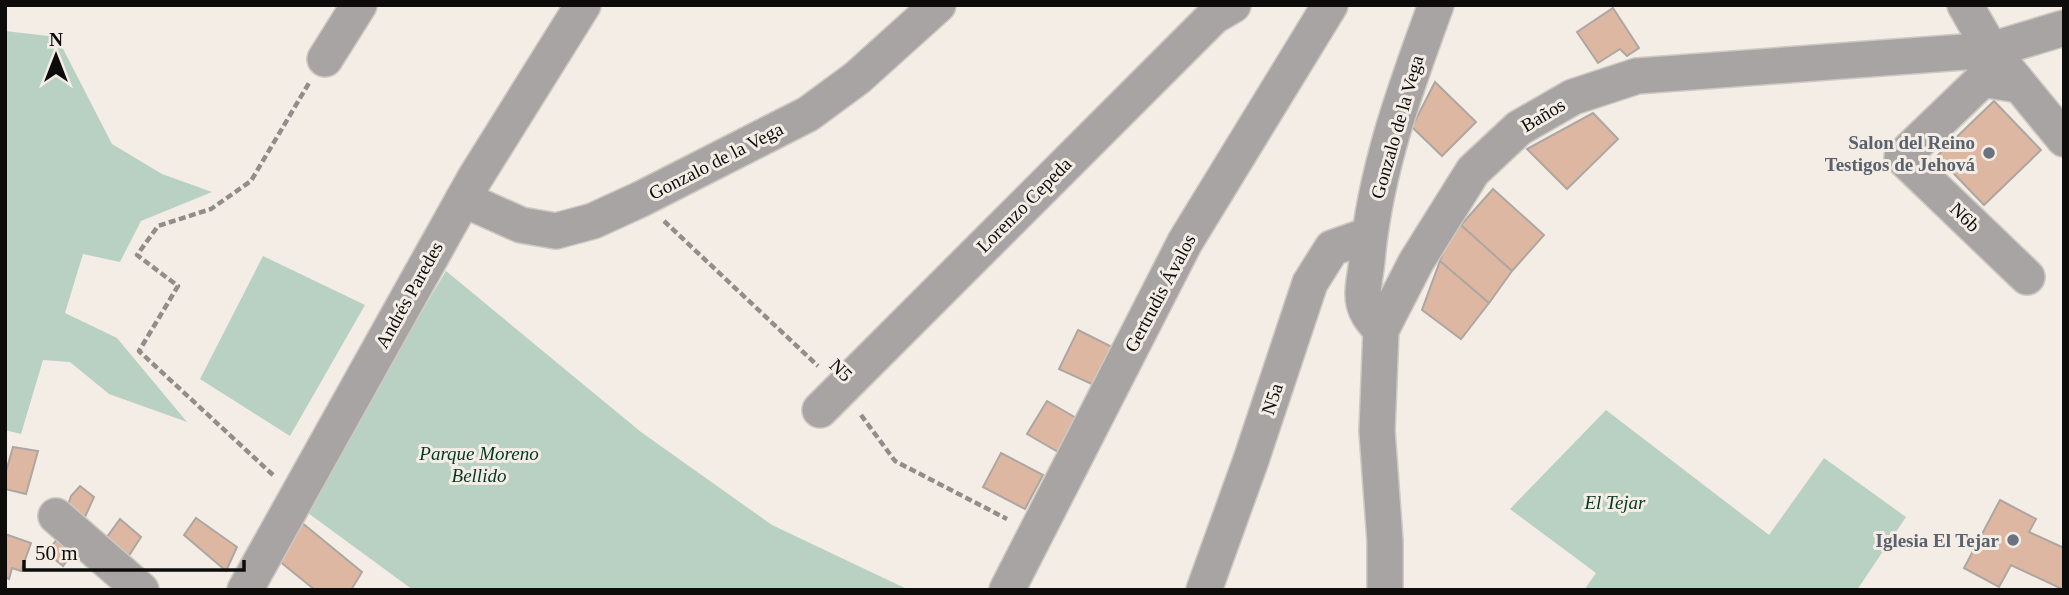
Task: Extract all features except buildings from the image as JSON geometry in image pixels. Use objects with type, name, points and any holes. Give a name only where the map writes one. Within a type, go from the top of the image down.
[{"type":"street","points":[[325,58],[359,5]]},
{"type":"street","name":"Andrés Paredes","points":[[245,590],[463,199],[583,5]]},
{"type":"street","name":"Gonzalo de la Vega","points":[[463,199],[522,225],[556,231],[593,221],[808,114],[857,78],[939,5]]},
{"type":"street","name":"Lorenzo Cepeda","points":[[831,399],[1214,16],[1233,5]]},
{"type":"street","name":"Gertrudis Ávalos","points":[[1007,590],[1185,242],[1330,5]]},
{"type":"street","name":"Gonzalo de la Vega","points":[[1381,330],[1369,318],[1363,301],[1369,235],[1378,180],[1402,97],[1436,5]]},
{"type":"street","points":[[1965,5],[1991,50],[2064,139]]},
{"type":"street","name":"Baños","points":[[1385,590],[1385,541],[1377,431],[1381,330],[1416,262],[1473,171],[1519,128],[1573,97],[1637,76],[1991,50],[2064,28]]},
{"type":"street","name":"N6b","points":[[2019,85],[1987,80],[1980,82],[1902,157],[2027,277]]},
{"type":"street","name":"N5a","points":[[1205,590],[1310,284],[1332,248],[1369,235]]},
{"type":"street","points":[[56,516],[141,590]]},
{"type":"path","points":[[297,497],[139,351],[178,286],[136,255],[158,226],[211,209],[251,181],[303,92]]},
{"type":"path","name":"N5","points":[[641,199],[831,399],[895,461],[1036,534]]},
{"type":"green space","points":[[5,31],[57,37],[112,144],[162,174],[212,192],[141,221],[120,262],[83,254],[65,313],[117,338],[187,422],[109,394],[70,362],[43,360],[21,434],[5,430]]},
{"type":"green space","points":[[263,256],[365,305],[290,436],[200,379]]},
{"type":"green space","name":"Parque Moreno Bellido","points":[[446,271],[641,432],[772,525],[909,590],[413,590],[304,510]]},
{"type":"green space","name":"El Tejar","points":[[1606,410],[1769,535],[1824,458],[1906,517],[1857,590],[1584,590],[1596,573],[1510,509]]},
{"type":"place","name":"Salon del Reino Testigos de Jehová","points":[[1989,153]]},
{"type":"place","name":"Iglesia El Tejar","points":[[2013,540]]}]
